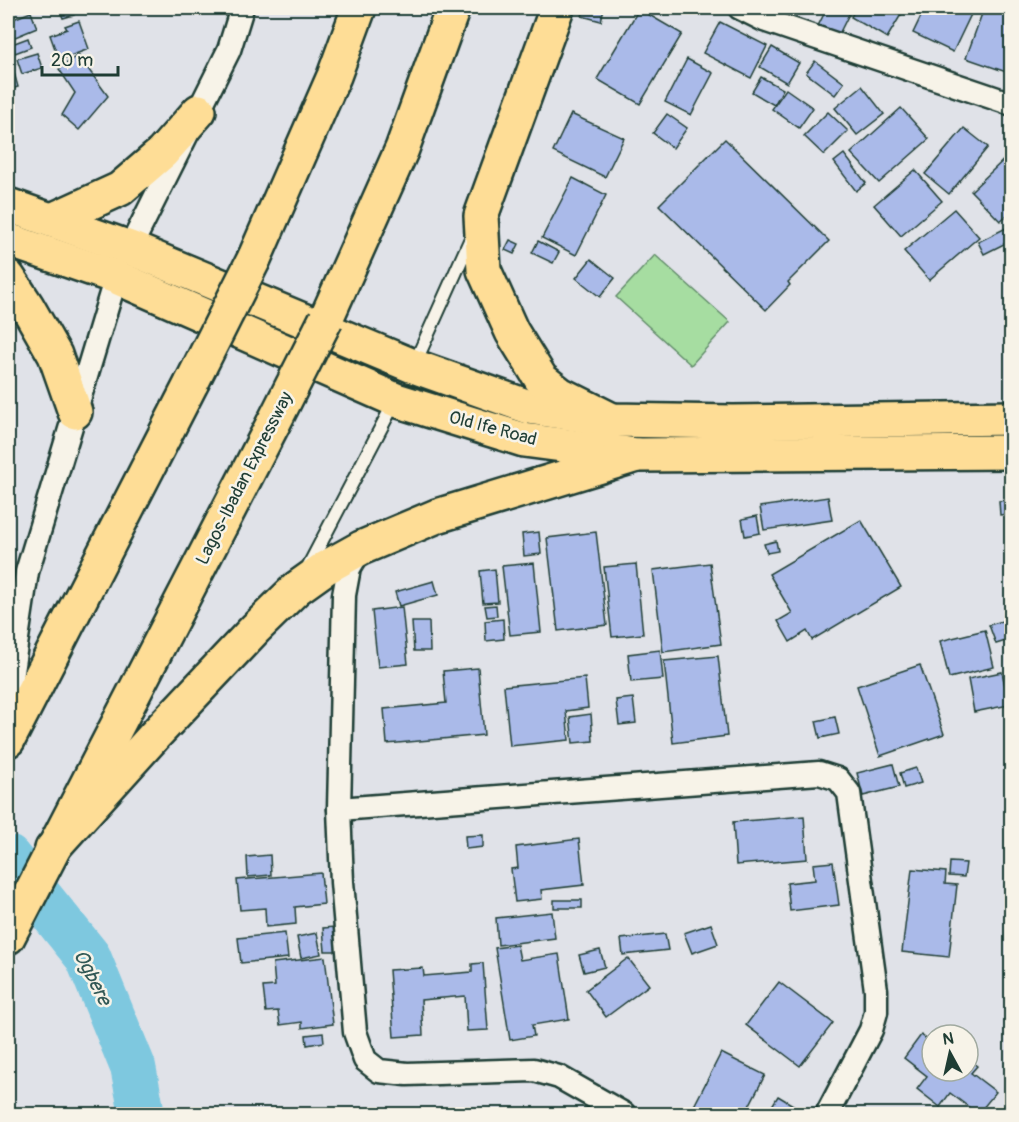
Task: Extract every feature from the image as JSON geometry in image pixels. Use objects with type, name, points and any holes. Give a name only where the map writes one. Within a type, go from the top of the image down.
[{"type":"main road","points":[[8,740],[254,259],[334,76],[360,8]]},
{"type":"main road","name":"Lagos-Ibadan Expressway","points":[[8,937],[326,319],[402,149],[453,8]]},
{"type":"main road","points":[[557,8],[482,216],[484,270],[512,332],[541,379],[560,394],[612,420]]},
{"type":"main road","points":[[52,220],[120,189],[162,153],[199,111]]},
{"type":"main road","name":"Old Ife Road","points":[[8,205],[130,248],[413,366],[529,407],[612,420],[733,422],[1011,418]]},
{"type":"main road","name":"Old Ife Road","points":[[8,240],[116,277],[396,400],[524,440],[637,455],[1011,452]]},
{"type":"main road","points":[[8,277],[55,355],[75,412]]},
{"type":"main road","points":[[52,849],[155,735],[297,588],[325,568],[361,548],[437,516],[637,455]]},
{"type":"street","points":[[130,248],[230,50],[242,8]]},
{"type":"street","points":[[740,8],[764,20],[1011,104]]},
{"type":"street","points":[[8,698],[27,572],[116,277]]},
{"type":"street","points":[[361,548],[349,568],[345,595],[339,809],[342,882],[356,1032],[365,1060],[379,1071],[407,1074],[534,1070],[559,1077],[624,1114]]},
{"type":"street","points":[[339,809],[819,773],[838,779],[849,793],[876,990],[876,1012],[871,1030],[827,1114]]},
{"type":"lane","points":[[413,366],[482,216]]},
{"type":"lane","points":[[297,588],[396,400]]},
{"type":"green space","points":[[655,255],[730,322],[691,365],[616,297]]},
{"type":"building","points":[[59,8],[71,8],[74,15],[63,18]]},
{"type":"building","points":[[585,8],[604,8],[601,21],[582,16]]},
{"type":"building","points":[[827,8],[852,8],[838,36],[818,26]]},
{"type":"building","points":[[856,8],[905,8],[887,38],[851,17]]},
{"type":"building","points":[[925,8],[974,8],[953,52],[913,33]]},
{"type":"building","points":[[984,8],[1012,8],[1012,74],[966,58]]},
{"type":"building","points":[[639,9],[682,34],[640,104],[597,79]]},
{"type":"building","points":[[31,12],[37,28],[8,40],[8,21]]},
{"type":"building","points":[[79,21],[89,49],[59,60],[50,35],[67,29],[65,26]]},
{"type":"building","points":[[720,22],[767,46],[751,78],[703,53]]},
{"type":"building","points":[[28,38],[31,47],[15,53],[12,44]]},
{"type":"building","points":[[772,47],[799,63],[787,83],[760,67]]},
{"type":"building","points":[[37,53],[42,68],[22,74],[17,59]]},
{"type":"building","points":[[78,55],[108,96],[79,130],[62,115],[75,93],[59,69]]},
{"type":"building","points":[[687,59],[713,73],[691,115],[665,102]]},
{"type":"building","points":[[815,61],[844,83],[835,95],[806,73]]},
{"type":"building","points":[[13,69],[18,87],[8,90],[8,70]]},
{"type":"building","points":[[761,77],[783,89],[774,105],[752,92]]},
{"type":"building","points":[[862,86],[884,114],[857,135],[835,108]]},
{"type":"building","points":[[786,89],[813,108],[799,128],[772,109]]},
{"type":"building","points":[[901,108],[929,139],[879,183],[851,153]]},
{"type":"building","points":[[828,112],[848,131],[824,155],[804,136]]},
{"type":"building","points":[[571,114],[624,138],[605,177],[553,152]]},
{"type":"building","points":[[667,114],[687,128],[673,148],[653,133]]},
{"type":"building","points":[[964,128],[988,147],[949,194],[925,174]]},
{"type":"building","points":[[725,139],[829,241],[788,282],[790,285],[766,310],[659,205]]},
{"type":"building","points":[[1011,153],[1012,211],[1000,221],[971,191]]},
{"type":"building","points":[[844,154],[866,183],[856,191],[834,162]]},
{"type":"building","points":[[915,170],[942,201],[901,236],[874,205]]},
{"type":"building","points":[[573,178],[606,195],[576,255],[542,238]]},
{"type":"building","points":[[954,209],[979,237],[929,280],[904,251]]},
{"type":"building","points":[[1012,225],[1012,240],[984,254],[978,242]]},
{"type":"building","points":[[510,240],[519,244],[514,254],[505,250]]},
{"type":"building","points":[[538,241],[559,252],[553,263],[532,253]]},
{"type":"building","points":[[591,259],[615,278],[600,297],[576,278]]},
{"type":"building","points":[[828,497],[832,520],[764,530],[760,507]]},
{"type":"building","points":[[1007,500],[1008,514],[1000,515],[999,501]]},
{"type":"building","points":[[757,516],[760,533],[745,536],[742,519]]},
{"type":"building","points":[[861,520],[901,587],[812,640],[807,631],[790,642],[778,621],[792,613],[769,574]]},
{"type":"building","points":[[539,532],[541,554],[524,556],[522,534]]},
{"type":"building","points":[[596,532],[607,625],[558,631],[547,538]]},
{"type":"building","points":[[776,541],[778,551],[767,553],[764,544]]},
{"type":"building","points":[[534,563],[541,632],[510,635],[502,566]]},
{"type":"building","points":[[710,563],[721,644],[663,652],[653,570]]},
{"type":"building","points":[[636,564],[643,634],[612,637],[604,567]]},
{"type":"building","points":[[495,569],[498,602],[483,603],[480,571]]},
{"type":"building","points":[[434,581],[438,595],[399,606],[395,592]]},
{"type":"building","points":[[496,605],[497,616],[487,617],[485,606]]},
{"type":"building","points":[[402,607],[408,664],[378,667],[372,611]]},
{"type":"building","points":[[503,619],[504,639],[486,641],[485,621]]},
{"type":"building","points":[[1009,619],[1012,639],[996,644],[989,625]]},
{"type":"building","points":[[412,622],[429,622],[430,651],[414,651]]},
{"type":"building","points":[[985,630],[994,667],[949,678],[940,641]]},
{"type":"building","points":[[660,650],[663,679],[631,682],[628,654]]},
{"type":"building","points":[[718,656],[727,736],[673,743],[664,661]]},
{"type":"building","points":[[920,665],[944,734],[880,756],[857,686]]},
{"type":"building","points":[[478,668],[484,735],[387,744],[384,709],[446,703],[443,671]]},
{"type":"building","points":[[1002,672],[1009,705],[974,712],[968,679]]},
{"type":"building","points":[[585,678],[588,708],[566,711],[569,740],[510,746],[504,686]]},
{"type":"building","points":[[633,698],[636,723],[619,725],[616,700]]},
{"type":"building","points":[[591,714],[593,741],[573,743],[570,717]]},
{"type":"building","points":[[835,717],[839,734],[820,738],[816,721]]},
{"type":"building","points":[[893,764],[899,787],[863,796],[857,773]]},
{"type":"building","points":[[916,768],[921,783],[904,788],[900,773]]},
{"type":"building","points":[[804,816],[807,859],[736,865],[733,822]]},
{"type":"building","points":[[483,835],[483,847],[466,849],[465,836]]},
{"type":"building","points":[[579,839],[584,885],[541,890],[542,899],[515,902],[511,869],[518,868],[516,847]]},
{"type":"building","points":[[270,855],[271,875],[248,877],[247,857]]},
{"type":"building","points":[[833,862],[839,905],[790,911],[787,883],[815,880],[813,864]]},
{"type":"building","points":[[950,862],[966,863],[964,877],[949,876]]},
{"type":"building","points":[[912,869],[946,872],[945,884],[957,885],[949,957],[902,952]]},
{"type":"building","points":[[321,873],[324,904],[295,907],[296,924],[266,927],[265,908],[240,910],[237,880]]},
{"type":"building","points":[[554,900],[582,900],[582,908],[554,908]]},
{"type":"building","points":[[552,912],[555,938],[498,945],[496,918]]},
{"type":"building","points":[[711,924],[718,944],[692,953],[684,933]]},
{"type":"building","points":[[335,927],[337,951],[325,951],[323,928]]},
{"type":"building","points":[[285,933],[288,958],[241,963],[238,938]]},
{"type":"building","points":[[317,933],[321,954],[301,958],[297,937]]},
{"type":"building","points":[[665,934],[668,950],[623,955],[621,939]]},
{"type":"building","points":[[517,945],[520,960],[559,954],[569,1019],[532,1025],[534,1036],[510,1040],[495,948]]},
{"type":"building","points":[[600,950],[605,967],[584,972],[579,955]]},
{"type":"building","points":[[325,957],[333,1024],[302,1028],[302,1022],[280,1025],[278,1011],[266,1012],[263,987],[275,986],[273,963]]},
{"type":"building","points":[[628,958],[649,985],[606,1017],[586,990]]},
{"type":"building","points":[[483,963],[488,1030],[467,1031],[465,996],[421,1000],[423,1035],[394,1037],[389,970],[423,968],[424,976],[472,972],[472,964]]},
{"type":"building","points":[[779,982],[833,1023],[800,1066],[746,1025]]},
{"type":"building","points":[[323,1033],[324,1042],[307,1045],[306,1035]]},
{"type":"building","points":[[920,1036],[920,1071],[904,1058]]},
{"type":"building","points":[[721,1053],[765,1075],[745,1114],[700,1114],[692,1110]]},
{"type":"building","points":[[980,1080],[996,1092],[978,1114],[950,1093],[940,1107],[917,1089],[922,1083],[980,1083]]},
{"type":"building","points":[[778,1096],[808,1114],[767,1114]]},
{"type":"waterway","name":"Ogbere","points":[[8,858],[88,957],[133,1067],[142,1114]]}]
